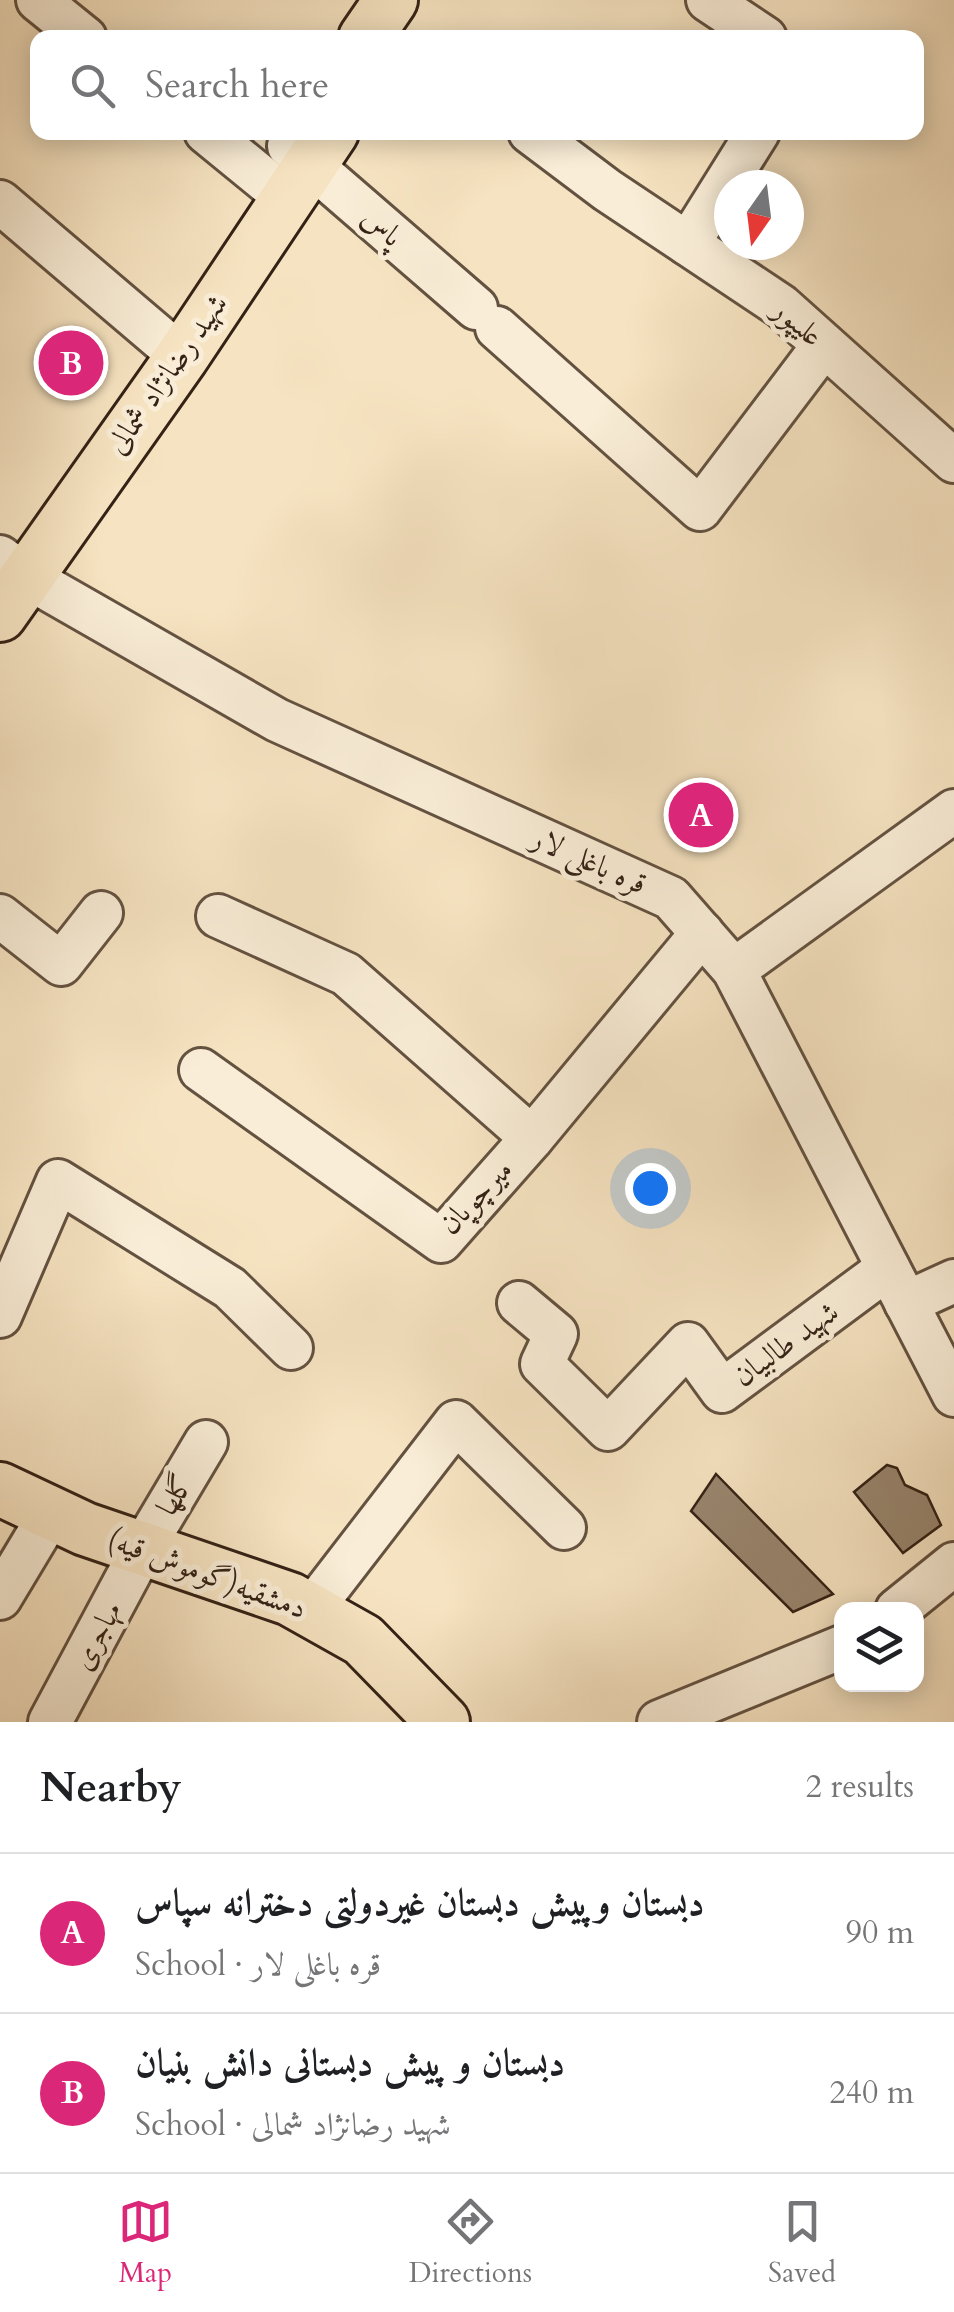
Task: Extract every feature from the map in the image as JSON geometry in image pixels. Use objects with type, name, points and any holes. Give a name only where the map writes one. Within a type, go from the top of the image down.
[{"type":"main road","name":"شهید رضانژاد شمالی","points":[[7,576],[98,412],[169,346],[297,159]]},
{"type":"main road","name":"دمشقیه(گوموش قیه)","points":[[0,1489],[143,1548],[290,1599],[363,1640],[428,1716]]},
{"type":"street","points":[[38,0],[76,30]]},
{"type":"street","points":[[708,0],[753,30]]},
{"type":"street","name":"پاس","points":[[233,140],[297,159],[486,318],[700,509],[824,345]]},
{"type":"street","name":"علیپور","points":[[541,140],[607,190],[781,306],[954,461]]},
{"type":"street","points":[[688,244],[753,140]]},
{"type":"street","points":[[0,202],[169,346]]},
{"type":"street","name":"قره باغلی لار","points":[[7,576],[277,720],[671,898],[734,970],[954,1395]]},
{"type":"street","points":[[734,970],[954,811]]},
{"type":"street","points":[[0,916],[61,964],[101,914]]},
{"type":"street","points":[[218,916],[346,974],[532,1138]]},
{"type":"street","name":"میرچوپان","points":[[201,1070],[441,1241],[702,933]]},
{"type":"street","points":[[0,1316],[58,1180],[230,1288],[291,1348]]},
{"type":"street","points":[[898,1286],[954,1282]]},
{"type":"street","name":"شهید طالبیان","points":[[519,1303],[556,1334],[542,1364],[608,1429],[688,1344],[722,1391],[898,1286]]},
{"type":"street","points":[[310,1610],[456,1422],[564,1528]]},
{"type":"street","name":"گلها","points":[[143,1548],[206,1442]]},
{"type":"street","points":[[0,1598],[51,1513]]},
{"type":"street","name":"مهاجری","points":[[50,1722],[143,1548]]},
{"type":"street","points":[[908,1602],[954,1564]]},
{"type":"street","points":[[658,1722],[834,1650]]},
{"type":"building","points":[[887,1465],[897,1468],[905,1485],[927,1495],[941,1525],[903,1553],[854,1492]]},
{"type":"building","points":[[716,1474],[833,1594],[793,1612],[691,1511]]},
{"type":"place","name":"دبستان و پیش دبستانی دانش بنیان","points":[[71,363]]},
{"type":"place","name":"دبستان وپیش دبستان غیردولتی دخترانه سپاس","points":[[701,815]]}]
